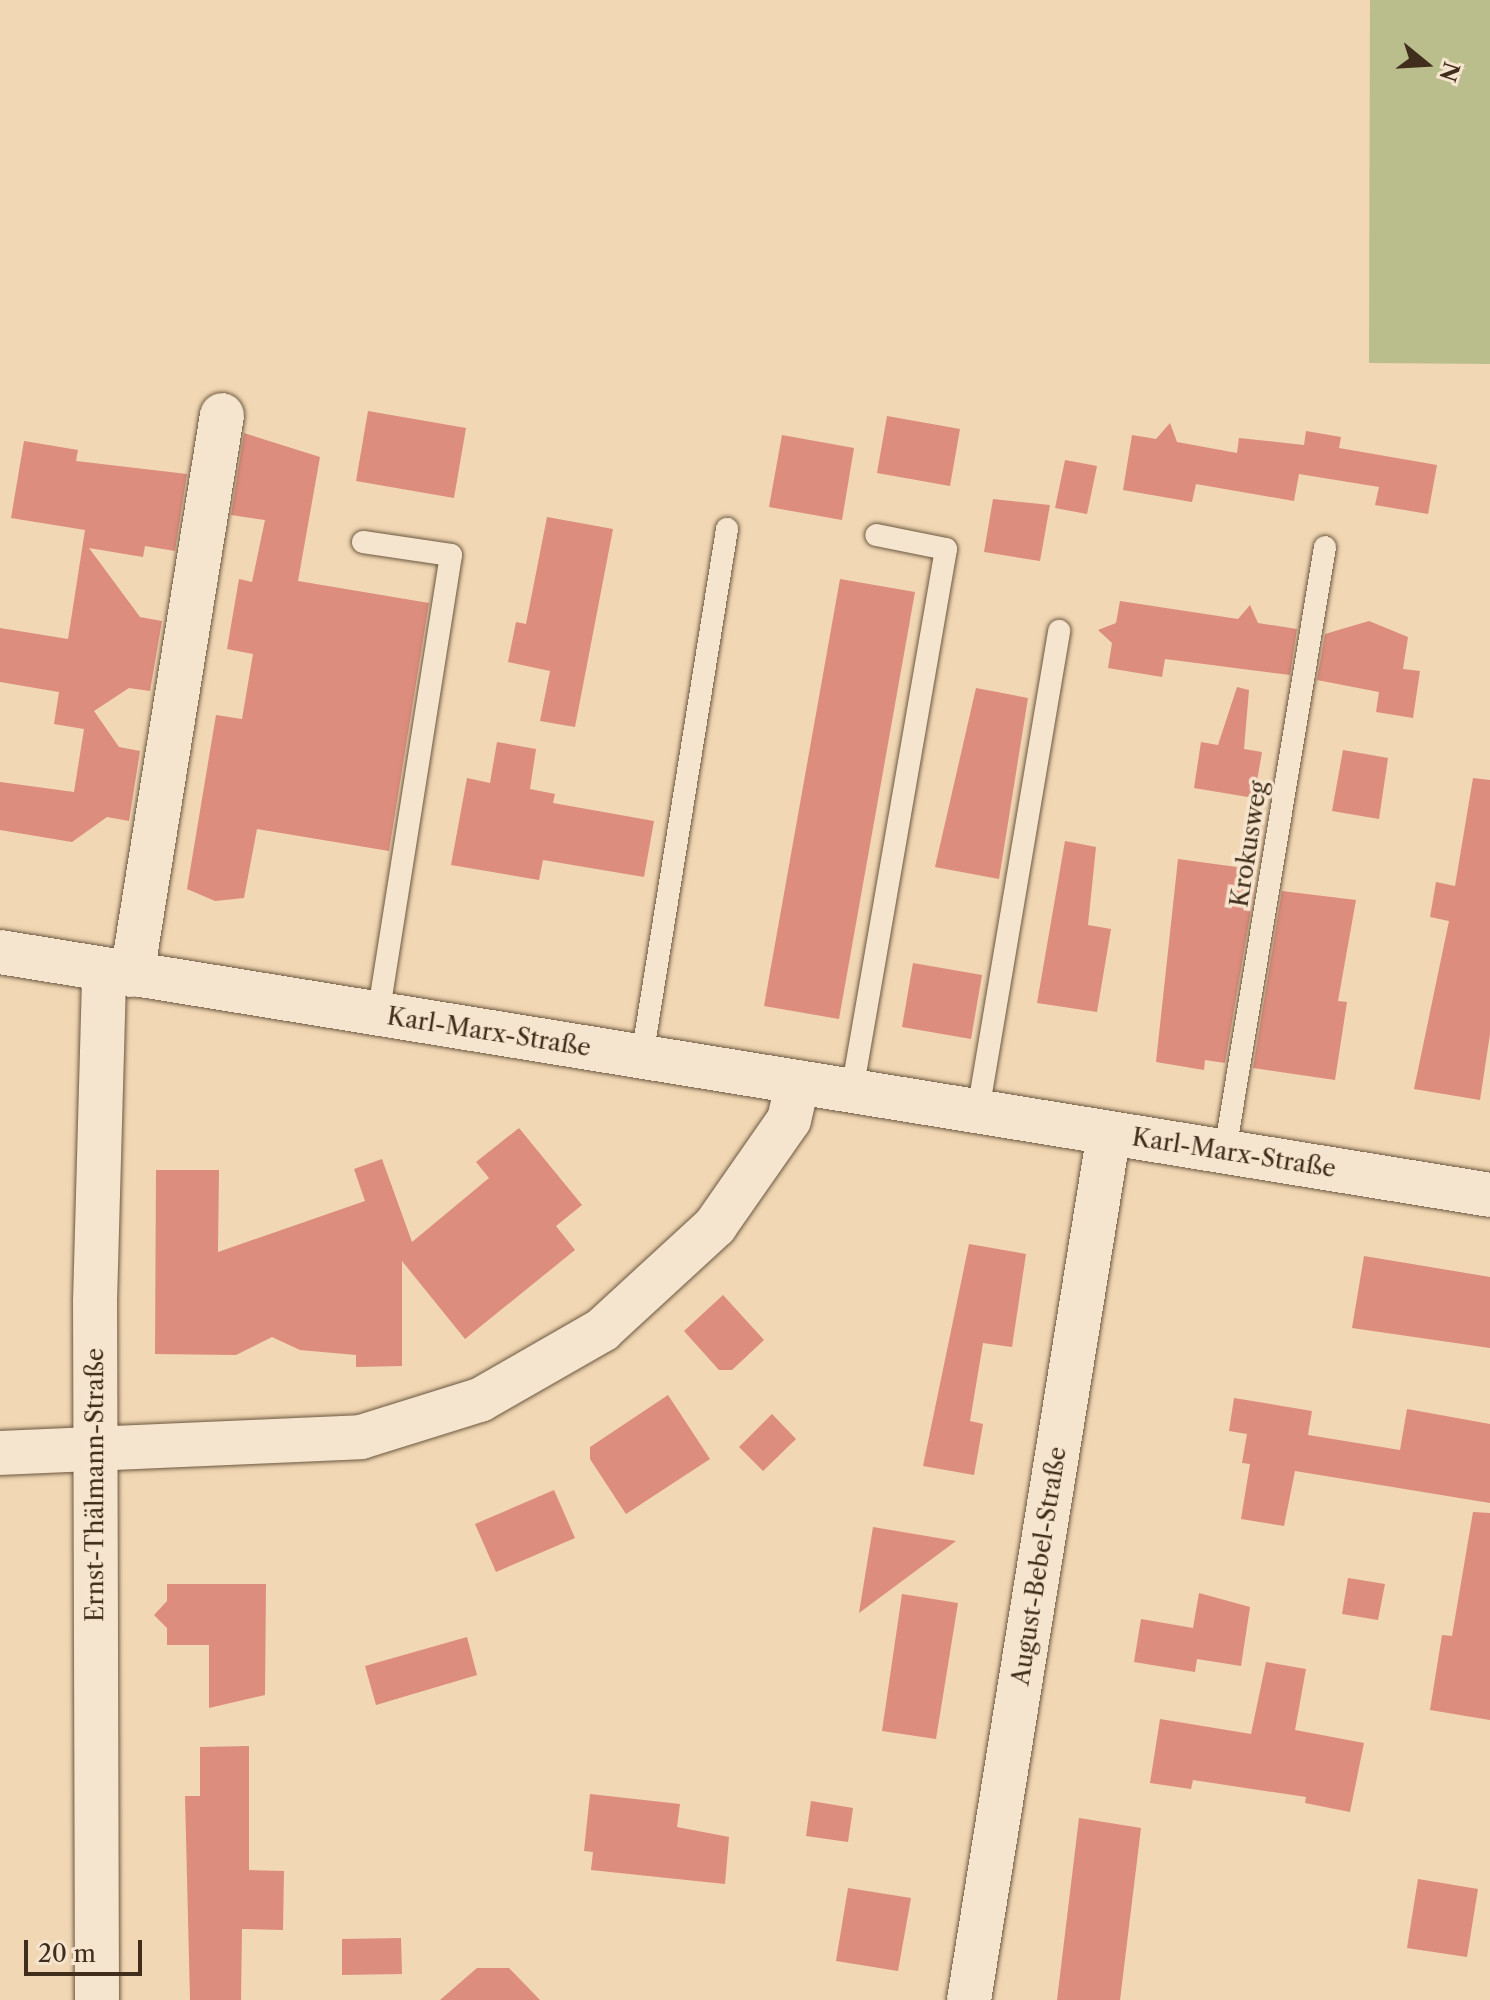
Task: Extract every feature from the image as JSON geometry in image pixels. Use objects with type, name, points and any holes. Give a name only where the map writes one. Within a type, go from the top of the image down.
[{"type":"street","points":[[125,960],[222,415]]},
{"type":"street","name":"Karl-Marx-Straße","points":[[0,952],[125,960],[378,1014],[1490,1195]]},
{"type":"street","name":"Ernst-Thälmann-Straße","points":[[97,2000],[97,1021],[125,960]]},
{"type":"street","points":[[0,1453],[95,1452],[326,1432],[361,1437],[480,1400],[602,1330],[715,1226],[789,1120],[798,1082]]},
{"type":"street","name":"August-Bebel-Straße","points":[[969,2000],[1109,1133]]},
{"type":"lane","points":[[642,1057],[727,529]]},
{"type":"lane","points":[[852,1091],[946,549],[876,535]]},
{"type":"lane","points":[[363,542],[451,555],[378,1014]]},
{"type":"lane","name":"Krokusweg","points":[[1225,1151],[1325,547]]},
{"type":"lane","points":[[978,1111],[1059,631]]},
{"type":"green space","points":[[1370,0],[1490,0],[1490,364],[1369,363]]},
{"type":"building","points":[[368,411],[466,428],[454,498],[356,481]]},
{"type":"building","points":[[887,416],[960,429],[950,486],[877,473]]},
{"type":"building","points":[[1170,423],[1177,442],[1237,453],[1239,438],[1304,445],[1306,431],[1341,437],[1339,448],[1437,465],[1428,514],[1375,505],[1379,487],[1299,474],[1294,501],[1196,484],[1192,502],[1123,490],[1132,435],[1156,439]]},
{"type":"building","points":[[244,433],[320,457],[298,581],[429,603],[389,851],[257,829],[244,898],[215,901],[187,889],[216,715],[242,719],[253,654],[227,649],[239,579],[252,582],[265,520],[231,515]]},
{"type":"building","points":[[782,435],[854,448],[842,520],[769,507]]},
{"type":"building","points":[[24,441],[78,450],[76,461],[187,474],[175,551],[145,546],[143,557],[89,548],[140,617],[162,621],[150,691],[129,688],[94,711],[119,747],[140,751],[129,821],[107,817],[72,842],[0,830],[0,782],[74,792],[84,729],[54,724],[59,692],[0,682],[0,628],[68,639],[85,530],[11,518]]},
{"type":"building","points":[[1065,460],[1097,466],[1087,514],[1055,508]]},
{"type":"building","points":[[993,499],[1050,505],[1040,561],[984,552]]},
{"type":"building","points":[[547,517],[613,529],[575,727],[540,721],[550,671],[508,662],[516,622],[526,624]]},
{"type":"building","points":[[840,579],[915,592],[839,1019],[764,1006]]},
{"type":"building","points":[[1120,601],[1238,619],[1250,605],[1258,623],[1297,629],[1290,675],[1165,659],[1162,677],[1108,668],[1112,643],[1098,630],[1116,623]]},
{"type":"building","points":[[1369,621],[1408,637],[1403,669],[1420,671],[1413,718],[1376,712],[1379,692],[1317,680],[1325,634]]},
{"type":"building","points":[[1237,687],[1249,690],[1244,749],[1262,752],[1254,798],[1194,788],[1201,742],[1218,745]]},
{"type":"building","points":[[976,688],[1028,698],[999,879],[935,867]]},
{"type":"building","points":[[497,742],[536,749],[530,789],[555,794],[553,803],[654,821],[644,877],[543,860],[539,880],[451,865],[467,778],[490,783]]},
{"type":"building","points":[[1343,750],[1388,758],[1379,819],[1332,811]]},
{"type":"building","points":[[1473,778],[1490,780],[1490,1034],[1480,1100],[1414,1089],[1449,921],[1430,917],[1436,882],[1455,886]]},
{"type":"building","points":[[1065,841],[1096,847],[1088,925],[1111,929],[1097,1012],[1037,1003]]},
{"type":"building","points":[[1178,859],[1244,868],[1242,884],[1255,886],[1225,1063],[1205,1060],[1204,1070],[1156,1062]]},
{"type":"building","points":[[1282,891],[1356,900],[1338,1001],[1347,1002],[1335,1080],[1253,1068]]},
{"type":"building","points":[[913,963],[982,975],[971,1039],[902,1027]]},
{"type":"building","points":[[519,1128],[582,1205],[556,1226],[575,1250],[465,1339],[402,1261],[402,1366],[356,1367],[356,1355],[300,1350],[272,1337],[236,1355],[155,1354],[156,1170],[219,1170],[218,1252],[365,1201],[354,1169],[382,1159],[412,1242],[489,1178],[476,1162]]},
{"type":"building","points":[[969,1244],[1026,1254],[1012,1347],[983,1343],[970,1421],[983,1424],[974,1475],[923,1466]]},
{"type":"building","points":[[1364,1256],[1490,1277],[1490,1348],[1352,1328]]},
{"type":"building","points":[[723,1295],[764,1340],[732,1370],[719,1370],[684,1331]]},
{"type":"building","points":[[668,1395],[710,1459],[626,1514],[590,1459],[590,1447]]},
{"type":"building","points":[[1234,1398],[1312,1411],[1308,1435],[1400,1450],[1407,1409],[1490,1424],[1490,1503],[1295,1471],[1284,1526],[1241,1519],[1250,1464],[1242,1463],[1247,1434],[1229,1431]]},
{"type":"building","points":[[772,1414],[796,1439],[763,1471],[739,1447]]},
{"type":"building","points":[[554,1490],[575,1538],[496,1572],[475,1524]]},
{"type":"building","points":[[1473,1512],[1490,1513],[1490,1720],[1430,1710],[1442,1635],[1452,1636]]},
{"type":"building","points":[[873,1527],[956,1541],[859,1613]]},
{"type":"building","points":[[1348,1578],[1385,1584],[1378,1620],[1342,1614]]},
{"type":"building","points":[[167,1584],[266,1584],[265,1695],[209,1708],[209,1645],[167,1645],[167,1628],[154,1615],[167,1601]]},
{"type":"building","points":[[1199,1593],[1250,1607],[1241,1666],[1197,1659],[1195,1672],[1134,1662],[1141,1619],[1193,1628]]},
{"type":"building","points":[[902,1594],[958,1603],[936,1739],[882,1731]]},
{"type":"building","points":[[467,1637],[477,1675],[376,1705],[365,1666]]},
{"type":"building","points":[[1266,1662],[1306,1669],[1295,1730],[1364,1743],[1350,1812],[1305,1803],[1306,1797],[1193,1780],[1191,1789],[1150,1783],[1160,1719],[1251,1734]]},
{"type":"building","points":[[249,1746],[249,1870],[284,1871],[283,1930],[242,1929],[241,2000],[190,2000],[185,1796],[200,1796],[200,1747]]},
{"type":"building","points":[[590,1794],[680,1804],[677,1827],[729,1837],[725,1884],[591,1870],[593,1852],[584,1851]]},
{"type":"building","points":[[811,1801],[853,1808],[848,1842],[806,1836]]},
{"type":"building","points":[[1079,1818],[1141,1828],[1120,2000],[1057,2000]]},
{"type":"building","points":[[1418,1879],[1478,1889],[1467,1957],[1407,1948]]},
{"type":"building","points":[[848,1888],[911,1898],[898,1971],[836,1961]]},
{"type":"building","points":[[401,1938],[402,1974],[342,1975],[342,1939]]},
{"type":"building","points":[[477,1968],[509,1968],[540,2000],[440,2000]]}]
